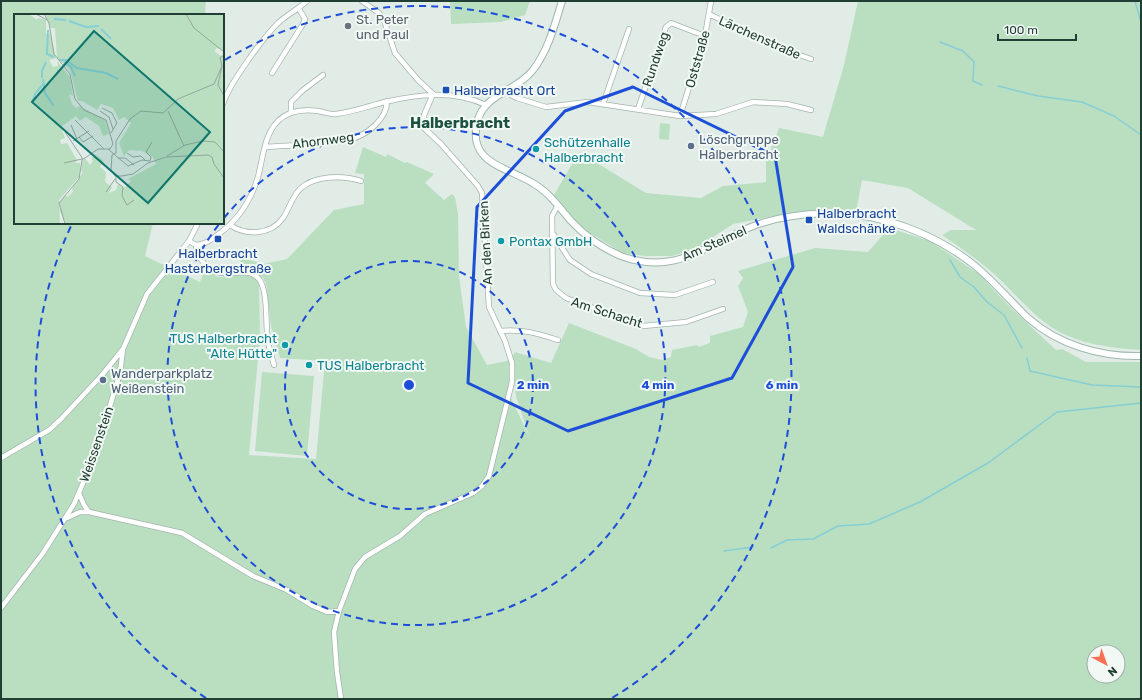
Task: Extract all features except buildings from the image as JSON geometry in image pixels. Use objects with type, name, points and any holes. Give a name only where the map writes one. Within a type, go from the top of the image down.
[{"type":"main road","points":[[486,105],[492,99],[524,80],[537,64],[550,38],[562,1]]},
{"type":"main road","name":"Am Steimel","points":[[486,105],[480,114],[476,130],[481,151],[497,166],[538,186],[558,205],[577,227],[592,240],[618,254],[643,261],[660,262],[683,259],[763,222],[810,214],[845,214],[875,218],[915,230],[933,238],[976,267],[1030,320],[1058,338],[1100,353],[1141,356]]},
{"type":"street","points":[[224,101],[227,93],[265,38],[280,22],[299,9],[307,1]]},
{"type":"street","points":[[362,1],[379,12],[385,23],[395,53],[418,80],[433,94]]},
{"type":"street","name":"Oststraße","points":[[680,116],[705,36],[711,1]]},
{"type":"street","points":[[272,73],[303,24],[304,19],[299,9]]},
{"type":"street","name":"Lärchenstraße","points":[[709,14],[774,46],[811,59]]},
{"type":"street","name":"Rundweg","points":[[638,109],[666,27],[671,23],[705,36]]},
{"type":"street","points":[[603,104],[629,29]]},
{"type":"street","points":[[291,112],[291,102],[302,91],[323,75]]},
{"type":"street","points":[[508,90],[517,98],[546,107],[588,102],[680,116],[716,114],[753,102],[787,104],[811,110]]},
{"type":"street","points":[[189,241],[196,245],[204,244],[230,225],[243,211],[258,178],[265,147],[273,127],[291,112],[302,110],[333,115],[387,101],[433,94],[462,96],[486,105]]},
{"type":"street","name":"An den Birken","points":[[339,611],[351,576],[365,557],[400,536],[425,514],[473,493],[486,481],[512,382],[512,363],[489,307],[482,193],[478,186],[445,148],[424,128],[424,115],[433,94]]},
{"type":"street","name":"Ahornweg","points":[[265,147],[351,139],[370,130],[384,113],[387,101]]},
{"type":"street","points":[[230,225],[238,230],[248,232],[258,232],[272,228],[282,219],[295,196],[305,185],[320,178],[352,178],[361,181]]},
{"type":"street","name":"Am Schacht","points":[[558,205],[553,212],[554,284],[556,290],[566,298],[643,326],[686,322],[723,309]]},
{"type":"street","points":[[1,458],[49,430],[61,419],[123,349],[147,294],[189,241],[198,224]]},
{"type":"street","points":[[553,234],[570,260],[591,274],[640,293],[675,294],[713,282]]},
{"type":"street","points":[[196,245],[196,252],[211,271],[217,274],[248,274],[256,276],[260,279],[264,290],[268,341],[274,365]]},
{"type":"street","points":[[500,331],[516,329],[530,331],[558,340]]},
{"type":"street","name":"Weissenstein","points":[[1,608],[67,518],[79,493],[99,440],[120,372],[123,349]]},
{"type":"street","name":"Weissenstein","points":[[79,493],[89,512]]},
{"type":"street","points":[[67,518],[80,512],[89,512],[182,533],[253,576],[287,590],[313,606],[328,612],[339,611],[333,635],[341,699]]},
{"type":"highlighted area","points":[[633,87],[775,156],[793,267],[732,378],[568,431],[468,383],[477,207],[565,111]]},
{"type":"green space","points":[[1,1],[206,1],[205,14],[14,14],[14,224],[153,224],[145,256],[200,282],[205,269],[218,277],[233,276],[242,258],[264,264],[287,259],[334,210],[364,204],[364,174],[355,173],[363,147],[386,157],[387,154],[405,163],[407,162],[434,174],[425,183],[444,200],[452,194],[455,197],[458,214],[459,276],[466,327],[487,365],[511,360],[515,352],[551,363],[569,323],[636,349],[649,357],[662,360],[671,357],[672,350],[697,345],[699,347],[710,343],[710,336],[743,327],[748,312],[738,286],[743,278],[738,271],[815,248],[868,252],[889,228],[930,241],[979,274],[1011,308],[1056,350],[1062,349],[1086,362],[1141,362],[1141,699],[1,699]],"holes":[[[262,276],[266,284],[271,326],[280,358],[325,361],[316,459],[249,455],[260,338],[259,287]],[[513,373],[516,396],[529,436],[511,398]]]},
{"type":"green space","points":[[450,1],[530,1],[525,15],[501,22],[451,24]]},
{"type":"green space","points":[[858,1],[1141,1],[1141,350],[1094,344],[1061,333],[1051,327],[1035,315],[987,268],[942,235],[951,230],[976,230],[908,188],[862,180],[856,212],[822,210],[779,215],[733,224],[695,249],[672,256],[645,256],[623,253],[590,233],[579,224],[554,195],[579,152],[646,193],[701,198],[723,186],[766,182],[766,163],[779,128],[823,137],[844,65]]},
{"type":"green space","points":[[660,123],[670,124],[669,140],[659,139]]},
{"type":"green space","points":[[262,372],[314,376],[307,456],[255,451]]},
{"type":"waterway","points":[[1135,1],[1141,22]]},
{"type":"waterway","points":[[940,42],[963,51],[974,62],[973,81],[982,85]]},
{"type":"waterway","points":[[998,86],[1038,96],[1082,102],[1114,116],[1141,135]]},
{"type":"waterway","points":[[950,260],[960,277],[974,287],[987,302],[1004,315],[1022,348]]},
{"type":"waterway","points":[[1027,358],[1030,371],[1092,385],[1141,387]]},
{"type":"waterway","points":[[771,548],[787,540],[813,539],[838,526],[869,524],[920,502],[988,463],[1057,412],[1141,403]]},
{"type":"waterway","points":[[724,551],[753,547]]},
{"type":"place","name":"St. Peter und Paul","points":[[348,26]]},
{"type":"place","name":"Halberbracht Ort","points":[[446,90]]},
{"type":"place","name":"Löschgruppe Halberbracht","points":[[691,146]]},
{"type":"place","name":"Schützenhalle Halberbracht","points":[[536,149]]},
{"type":"place","name":"Halberbracht Waldschänke","points":[[809,220]]},
{"type":"place","name":"Halberbracht Hasterbergstraße","points":[[218,239]]},
{"type":"place","name":"Pontax GmbH","points":[[501,241]]},
{"type":"place","name":"TUS Halberbracht \"Alte Hütte\"","points":[[285,345]]},
{"type":"place","name":"TUS Halberbracht","points":[[309,365]]},
{"type":"place","name":"Wanderparkplatz Weißenstein","points":[[103,380]]},
{"type":"district","name":"Halberbracht","points":[[460,123]]}]
